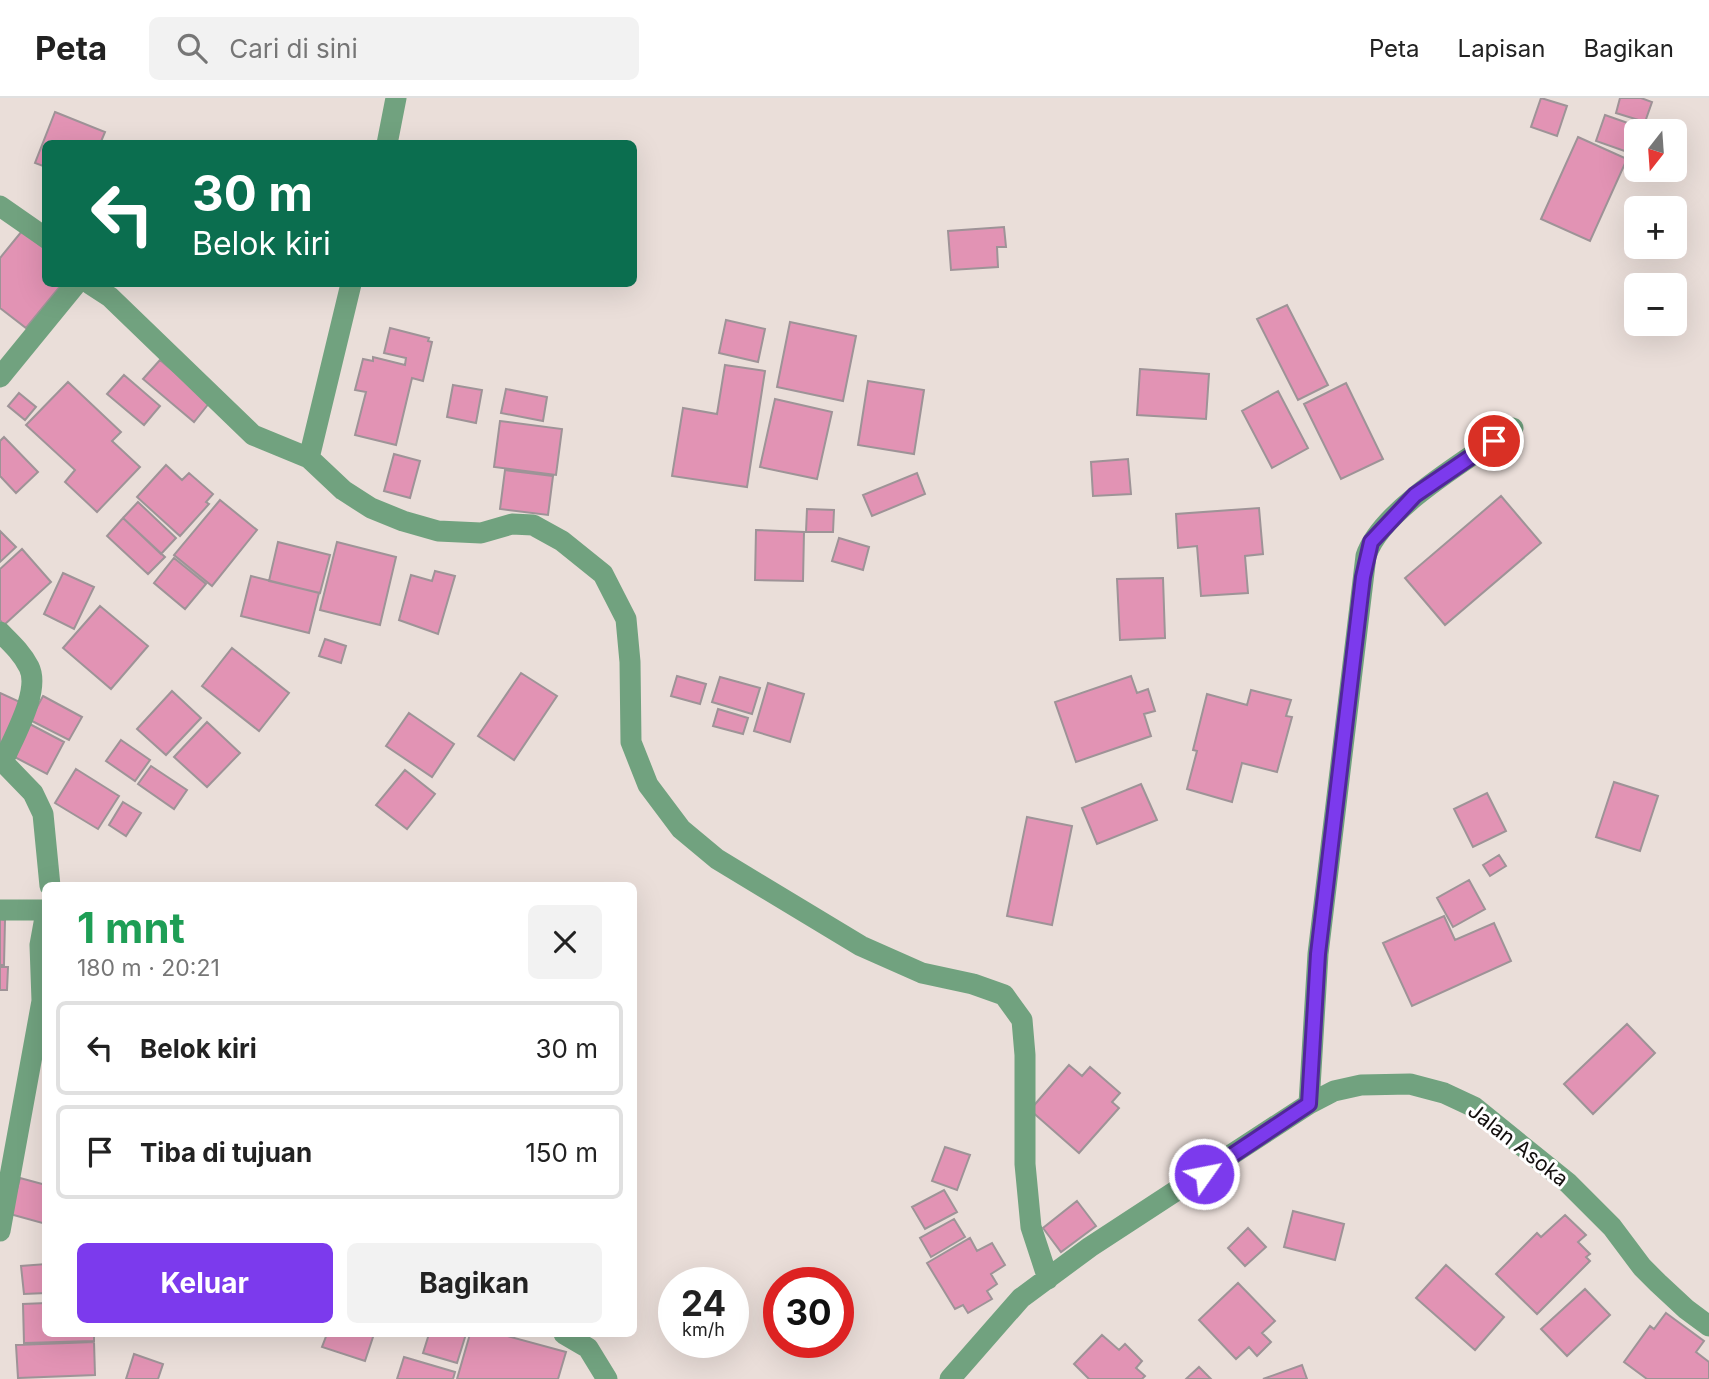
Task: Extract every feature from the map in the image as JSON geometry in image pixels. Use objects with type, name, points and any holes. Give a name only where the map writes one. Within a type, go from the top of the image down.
[{"type":"street","points":[[388,140],[396,98]]},
{"type":"street","points":[[0,206],[42,235]]},
{"type":"street","points":[[0,377],[74,287]]},
{"type":"street","points":[[94,287],[110,298],[253,435],[309,457],[344,491],[371,508],[438,531],[481,533],[512,524],[533,525],[562,541],[603,574],[626,619],[630,662],[631,742],[648,785],[681,829],[717,859],[861,946],[922,973],[973,984],[1004,995],[1022,1020],[1025,1055],[1025,1164],[1031,1227],[1048,1279]]},
{"type":"street","points":[[309,457],[350,287]]},
{"type":"street","points":[[1309,1104],[1318,954],[1363,577],[1371,542],[1415,495],[1513,428]]},
{"type":"street","points":[[0,632],[15,647],[30,669],[32,692],[4,762],[33,793],[43,814],[50,882]]},
{"type":"street","points":[[0,910],[42,911]]},
{"type":"street","points":[[0,1231],[42,1001],[42,934]]},
{"type":"street","name":"Jalan Asoka","points":[[950,1379],[1021,1298],[1090,1247],[1309,1104],[1334,1091],[1362,1085],[1410,1084],[1444,1093],[1474,1107],[1568,1183],[1612,1227],[1658,1283],[1709,1326]]},
{"type":"street","points":[[569,1337],[588,1348],[607,1379]]},
{"type":"building","points":[[1541,98],[1567,106],[1557,136],[1531,127]]},
{"type":"building","points":[[1620,98],[1641,98],[1652,102],[1646,119],[1616,113]]},
{"type":"building","points":[[55,112],[105,132],[102,140],[44,140]]},
{"type":"building","points":[[1605,115],[1624,122],[1624,151],[1596,141]]},
{"type":"building","points":[[1578,137],[1624,158],[1624,166],[1590,241],[1541,219]]},
{"type":"building","points":[[42,145],[42,166],[35,163]]},
{"type":"building","points":[[1004,227],[1006,247],[997,247],[998,267],[951,270],[948,231]]},
{"type":"building","points":[[22,231],[42,247],[42,287],[60,287],[26,328],[0,308],[0,258]]},
{"type":"building","points":[[1287,305],[1328,385],[1298,400],[1257,319]]},
{"type":"building","points":[[726,320],[765,329],[758,362],[719,353]]},
{"type":"building","points":[[790,322],[856,336],[843,401],[777,387]]},
{"type":"building","points":[[390,328],[429,338],[428,341],[432,342],[423,381],[412,378],[396,445],[355,435],[366,392],[355,390],[363,359],[373,361],[373,357],[405,365],[406,358],[384,353]]},
{"type":"building","points":[[160,360],[210,402],[194,422],[143,379]]},
{"type":"building","points":[[725,365],[765,371],[747,487],[672,476],[683,408],[717,414]]},
{"type":"building","points":[[1140,369],[1209,374],[1206,419],[1137,415]]},
{"type":"building","points":[[124,375],[160,406],[144,425],[107,394]]},
{"type":"building","points":[[868,381],[924,390],[914,454],[858,445]]},
{"type":"building","points":[[68,382],[121,432],[112,441],[140,467],[97,512],[65,482],[75,470],[26,425]]},
{"type":"building","points":[[1346,383],[1383,459],[1341,479],[1304,404]]},
{"type":"building","points":[[453,385],[482,390],[476,423],[447,417]]},
{"type":"building","points":[[506,389],[547,397],[543,421],[501,413]]},
{"type":"building","points":[[1278,391],[1308,448],[1272,468],[1242,411]]},
{"type":"building","points":[[19,393],[36,407],[25,420],[8,406]]},
{"type":"building","points":[[775,399],[832,412],[817,479],[760,467]]},
{"type":"building","points":[[500,421],[562,429],[556,475],[494,467]]},
{"type":"building","points":[[4,437],[38,472],[16,493],[0,476],[0,441]]},
{"type":"building","points":[[394,454],[420,461],[410,498],[384,491]]},
{"type":"building","points":[[1128,459],[1131,494],[1093,496],[1091,462]]},
{"type":"building","points":[[166,465],[182,480],[189,473],[213,494],[206,502],[209,504],[180,536],[137,497]]},
{"type":"building","points":[[505,470],[553,476],[548,515],[500,509]]},
{"type":"building","points":[[917,473],[925,494],[872,516],[863,495]]},
{"type":"building","points":[[1501,496],[1541,543],[1445,625],[1405,578]]},
{"type":"building","points":[[220,500],[257,530],[212,586],[174,555]]},
{"type":"building","points":[[138,502],[176,538],[161,554],[123,518]]},
{"type":"building","points":[[1259,508],[1263,554],[1245,556],[1248,593],[1201,596],[1197,546],[1178,548],[1176,514]]},
{"type":"building","points":[[807,509],[834,510],[833,532],[806,532]]},
{"type":"building","points":[[123,518],[165,557],[148,574],[107,536]]},
{"type":"building","points":[[756,530],[804,532],[803,581],[755,580]]},
{"type":"building","points":[[0,531],[16,547],[0,562]]},
{"type":"building","points":[[839,538],[869,547],[863,570],[832,561]]},
{"type":"building","points":[[278,542],[330,555],[320,593],[269,581]]},
{"type":"building","points":[[337,542],[396,557],[380,625],[320,610]]},
{"type":"building","points":[[22,549],[51,582],[4,625],[0,620],[0,569]]},
{"type":"building","points":[[174,558],[206,584],[185,609],[154,583]]},
{"type":"building","points":[[435,571],[455,576],[438,634],[399,620],[411,575],[432,581]]},
{"type":"building","points":[[63,573],[94,587],[74,629],[44,614]]},
{"type":"building","points":[[251,576],[319,593],[309,633],[241,616]]},
{"type":"building","points":[[1163,578],[1165,638],[1120,640],[1117,579]]},
{"type":"building","points":[[100,606],[148,646],[111,689],[63,648]]},
{"type":"building","points":[[325,639],[346,646],[341,663],[319,656]]},
{"type":"building","points":[[232,648],[289,693],[259,731],[202,686]]},
{"type":"building","points":[[521,673],[557,696],[514,760],[478,736]]},
{"type":"building","points":[[677,676],[706,684],[700,704],[671,696]]},
{"type":"building","points":[[1131,676],[1137,693],[1148,689],[1155,711],[1144,714],[1151,736],[1076,762],[1055,702]]},
{"type":"building","points":[[720,677],[760,688],[752,714],[712,702]]},
{"type":"building","points":[[768,683],[804,694],[790,742],[754,731]]},
{"type":"building","points":[[1251,690],[1291,700],[1286,716],[1292,717],[1277,772],[1242,763],[1232,802],[1187,789],[1197,751],[1193,750],[1207,694],[1247,705]]},
{"type":"building","points":[[172,691],[201,718],[166,755],[137,729]]},
{"type":"building","points":[[0,693],[22,703],[0,752]]},
{"type":"building","points":[[43,696],[82,717],[69,740],[30,720]]},
{"type":"building","points":[[718,709],[748,718],[743,734],[713,726]]},
{"type":"building","points":[[409,713],[454,744],[432,777],[386,746]]},
{"type":"building","points":[[24,721],[64,742],[47,774],[7,753]]},
{"type":"building","points":[[207,722],[240,753],[207,787],[174,757]]},
{"type":"building","points":[[121,740],[150,760],[135,781],[106,761]]},
{"type":"building","points":[[151,766],[187,790],[174,809],[138,784]]},
{"type":"building","points":[[76,769],[119,796],[98,829],[55,803]]},
{"type":"building","points":[[405,770],[435,794],[407,829],[376,805]]},
{"type":"building","points":[[1614,782],[1658,796],[1640,851],[1596,837]]},
{"type":"building","points":[[1141,784],[1157,820],[1097,844],[1082,808]]},
{"type":"building","points":[[1487,793],[1506,831],[1473,847],[1454,809]]},
{"type":"building","points":[[123,802],[141,813],[126,836],[109,825]]},
{"type":"building","points":[[1027,817],[1072,826],[1052,925],[1007,916]]},
{"type":"building","points":[[1499,855],[1506,866],[1490,876],[1483,865]]},
{"type":"building","points":[[1469,880],[1485,909],[1453,927],[1437,898]]},
{"type":"building","points":[[1444,916],[1455,940],[1494,923],[1511,961],[1412,1006],[1383,943]]},
{"type":"building","points":[[0,919],[5,920],[4,965],[0,965]]},
{"type":"building","points":[[0,967],[8,967],[7,990],[0,990]]},
{"type":"building","points":[[1627,1024],[1655,1053],[1593,1114],[1564,1084]]},
{"type":"building","points":[[1069,1065],[1082,1076],[1090,1067],[1120,1093],[1112,1102],[1119,1108],[1079,1153],[1030,1110]]},
{"type":"building","points":[[945,1147],[970,1155],[957,1190],[932,1181]]},
{"type":"building","points":[[20,1178],[42,1184],[42,1223],[10,1214]]},
{"type":"building","points":[[944,1190],[957,1212],[925,1229],[912,1207]]},
{"type":"building","points":[[1077,1201],[1096,1226],[1061,1252],[1043,1228]]},
{"type":"building","points":[[1293,1211],[1344,1224],[1335,1260],[1284,1247]]},
{"type":"building","points":[[1565,1215],[1586,1235],[1578,1242],[1590,1254],[1586,1257],[1590,1261],[1537,1314],[1496,1274],[1537,1233],[1541,1237]]},
{"type":"building","points":[[954,1219],[965,1237],[931,1257],[920,1238]]},
{"type":"building","points":[[1248,1228],[1266,1247],[1245,1266],[1228,1248]]},
{"type":"building","points":[[970,1238],[977,1251],[992,1243],[1005,1265],[991,1274],[997,1284],[987,1291],[992,1299],[968,1313],[963,1305],[955,1309],[927,1263]]},
{"type":"building","points":[[42,1264],[42,1293],[24,1294],[21,1266]]},
{"type":"building","points":[[1446,1265],[1504,1317],[1475,1350],[1416,1298]]},
{"type":"building","points":[[1238,1283],[1275,1321],[1262,1333],[1271,1342],[1257,1356],[1249,1347],[1236,1359],[1199,1320]]},
{"type":"building","points":[[1585,1289],[1610,1315],[1567,1356],[1541,1329]]},
{"type":"building","points":[[42,1303],[42,1337],[94,1337],[94,1341],[24,1343],[23,1304]]},
{"type":"building","points":[[1666,1313],[1704,1341],[1696,1352],[1709,1362],[1709,1379],[1647,1379],[1624,1362],[1650,1326],[1654,1329]]},
{"type":"building","points":[[1102,1335],[1119,1350],[1125,1344],[1142,1361],[1136,1368],[1145,1376],[1142,1379],[1089,1379],[1074,1364]]},
{"type":"building","points":[[326,1337],[373,1337],[365,1361],[322,1347]]},
{"type":"building","points":[[428,1337],[465,1337],[457,1363],[423,1353]]},
{"type":"building","points":[[469,1337],[511,1337],[566,1352],[558,1379],[457,1379]]},
{"type":"building","points":[[94,1342],[95,1375],[18,1378],[16,1345]]},
{"type":"building","points":[[134,1354],[163,1364],[158,1379],[126,1379]]},
{"type":"building","points":[[404,1357],[455,1372],[453,1379],[397,1379]]},
{"type":"building","points":[[1302,1365],[1307,1379],[1263,1379]]},
{"type":"building","points":[[1199,1367],[1211,1379],[1186,1379]]},
{"type":"route","points":[[1204,1174],[1309,1104],[1318,954],[1363,577],[1371,542],[1415,495],[1494,441]]}]
